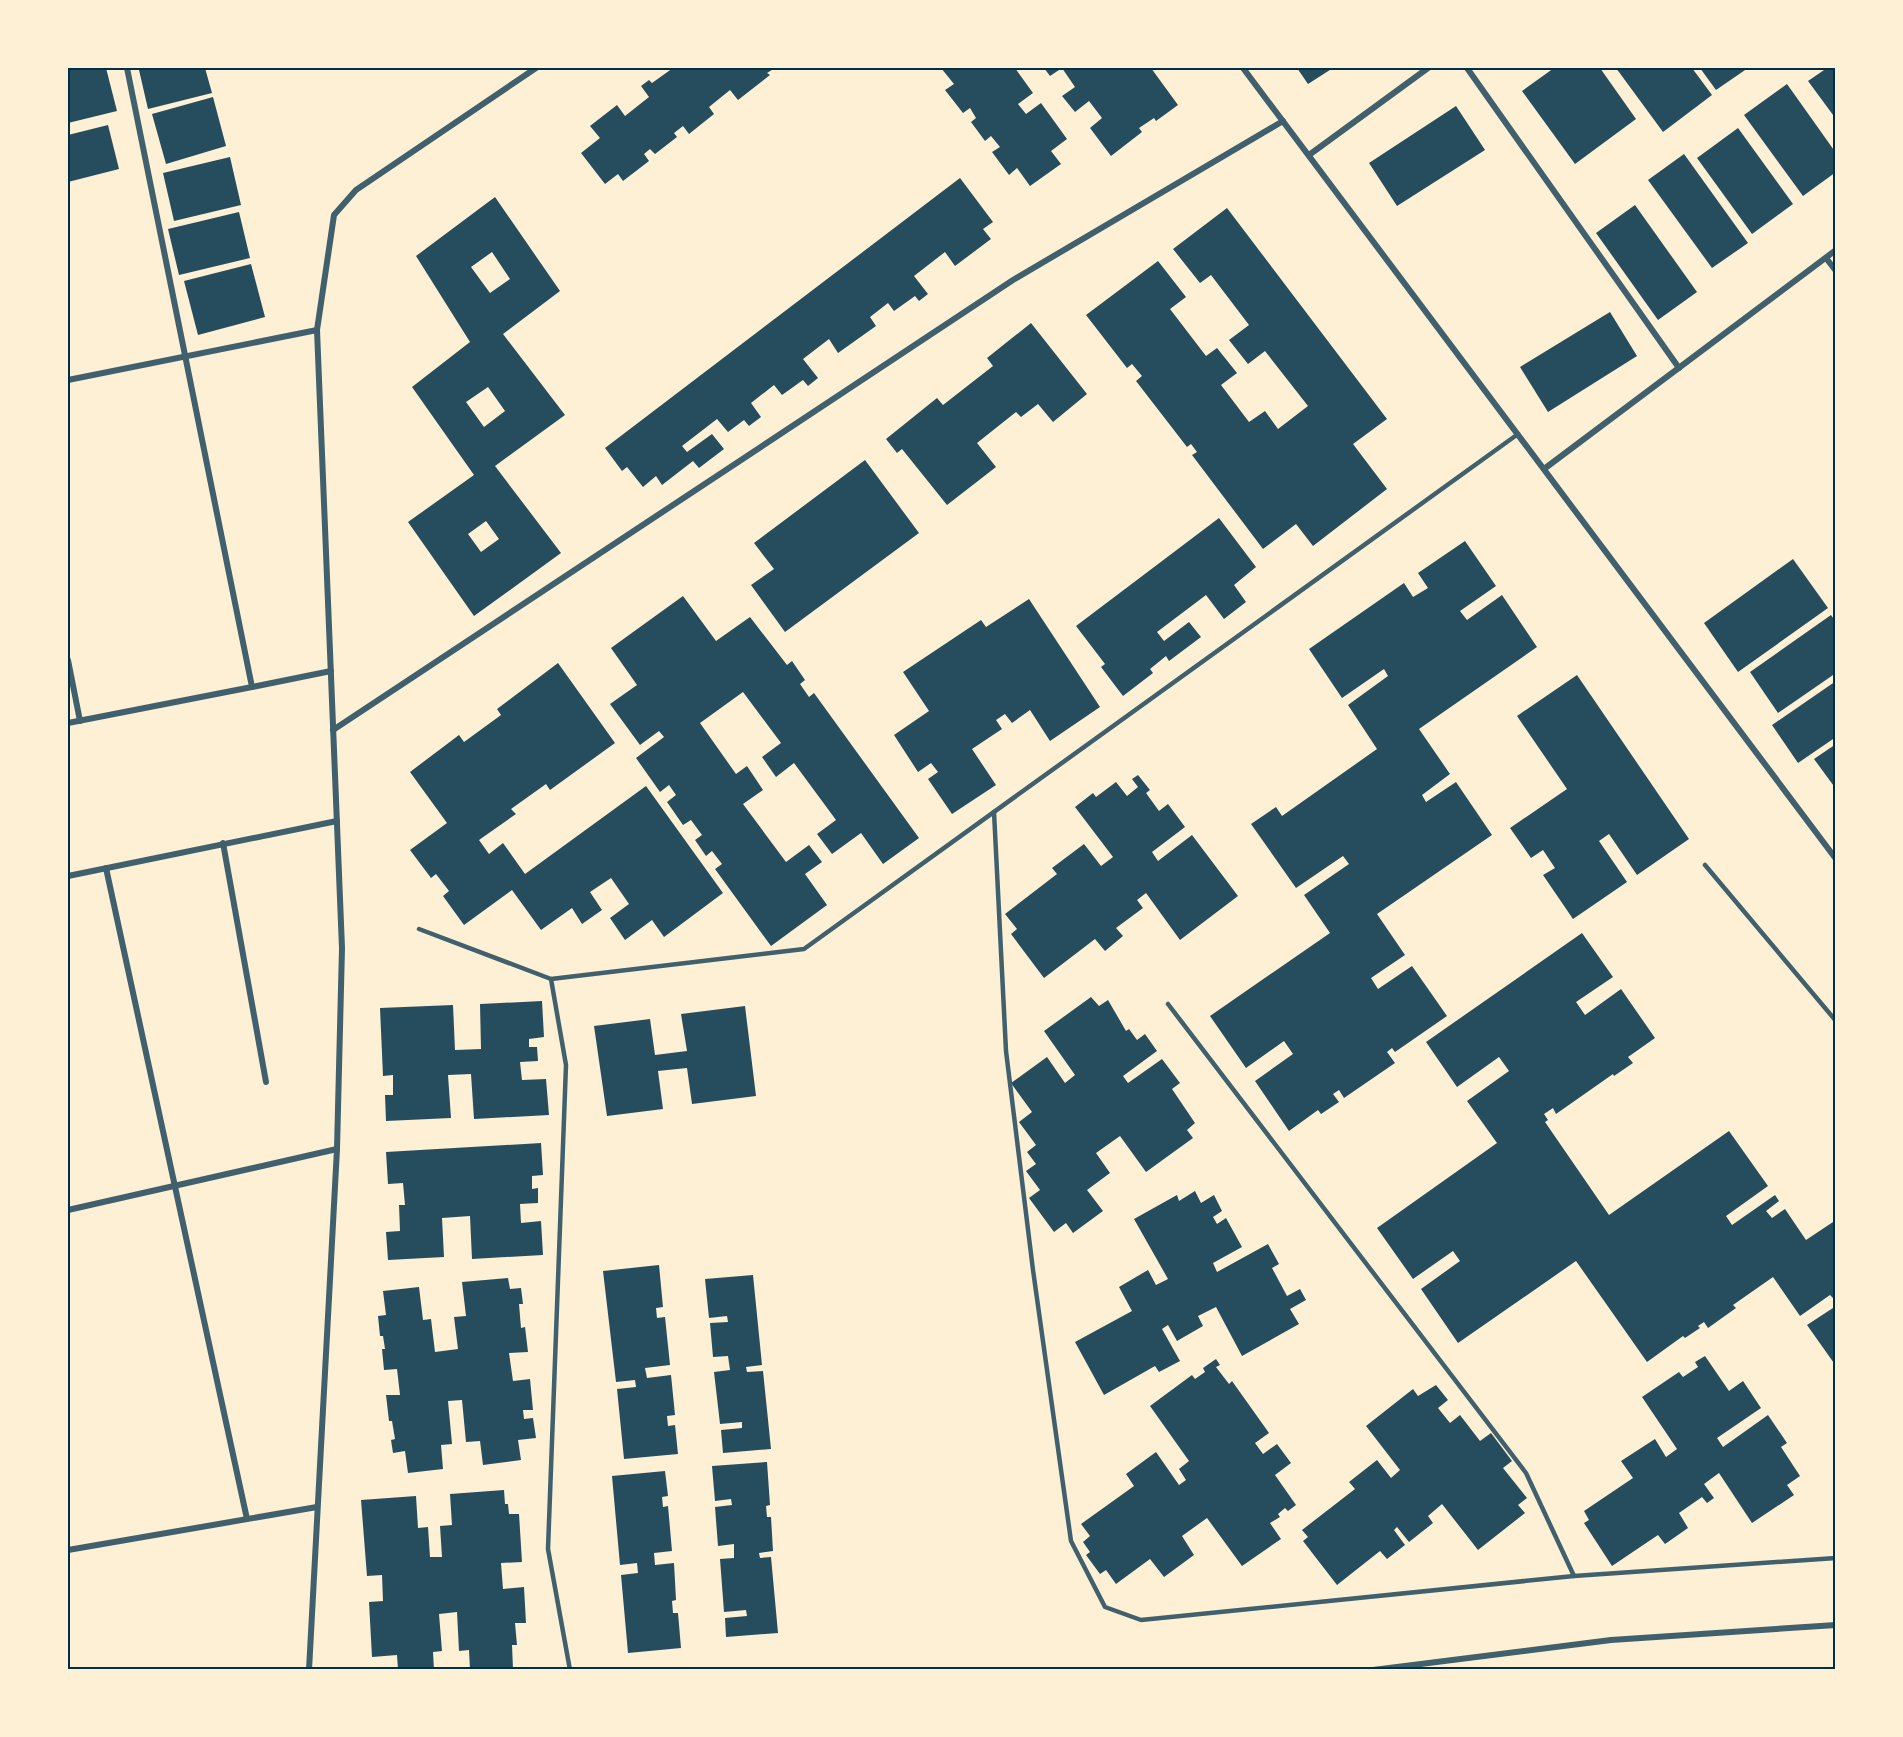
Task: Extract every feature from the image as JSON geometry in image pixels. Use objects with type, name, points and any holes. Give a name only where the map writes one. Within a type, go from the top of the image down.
[{"type":"street","points":[[127,68],[252,687]]},
{"type":"street","points":[[309,1670],[337,1149],[342,948],[317,330],[334,215],[356,190],[537,68]]},
{"type":"street","points":[[1243,68],[1836,859]]},
{"type":"street","points":[[1309,155],[1428,68]]},
{"type":"street","points":[[1467,68],[1679,368]]},
{"type":"street","points":[[333,730],[1013,280],[1283,121]]},
{"type":"street","points":[[1544,469],[1836,250]]},
{"type":"street","points":[[1826,258],[1836,271]]},
{"type":"street","points":[[68,380],[317,330]]},
{"type":"street","points":[[68,660],[80,721]]},
{"type":"street","points":[[68,723],[331,671]]},
{"type":"street","points":[[68,876],[337,821]]},
{"type":"street","points":[[223,843],[266,1082]]},
{"type":"street","points":[[106,868],[247,1519]]},
{"type":"street","points":[[68,1210],[337,1149]]},
{"type":"street","points":[[68,1550],[317,1507]]},
{"type":"street","points":[[1373,1670],[1611,1640],[1836,1625]]},
{"type":"lane","points":[[418,929],[551,979],[804,949],[1518,434]]},
{"type":"lane","points":[[994,812],[1006,1051],[1067,1517],[1071,1541],[1105,1607],[1141,1620],[1574,1576],[1836,1558]]},
{"type":"lane","points":[[1704,865],[1836,1021]]},
{"type":"lane","points":[[551,979],[566,1065],[548,1549],[570,1670]]},
{"type":"lane","points":[[1168,1004],[1526,1473],[1574,1576]]},
{"type":"building","points":[[68,68],[106,68],[117,111],[68,123]]},
{"type":"building","points":[[205,68],[212,93],[148,109],[139,70]]},
{"type":"building","points":[[673,68],[775,68],[767,73],[770,75],[738,100],[730,90],[709,107],[714,114],[689,134],[683,126],[674,133],[677,137],[655,154],[650,149],[644,154],[649,161],[623,181],[618,174],[605,184],[581,153],[600,138],[590,126],[617,105],[625,116],[649,97],[641,86],[649,80],[652,83]]},
{"type":"building","points":[[941,68],[1015,68],[1033,93],[1018,104],[1026,114],[1041,103],[1067,139],[1051,151],[1061,164],[1030,186],[1017,168],[1009,175],[992,152],[1000,147],[991,136],[985,141],[971,122],[976,118],[970,108],[963,113],[945,90],[954,84]]},
{"type":"building","points":[[1044,68],[1062,68],[1050,76]]},
{"type":"building","points":[[1062,68],[1151,68],[1178,105],[1156,121],[1154,118],[1139,128],[1142,132],[1111,156],[1090,128],[1102,118],[1089,101],[1075,112],[1062,96],[1075,87]]},
{"type":"building","points":[[1297,68],[1333,68],[1308,84]]},
{"type":"building","points":[[1554,68],[1600,68],[1636,119],[1575,164],[1522,91]]},
{"type":"building","points":[[1616,68],[1692,68],[1712,95],[1663,132]]},
{"type":"building","points":[[1700,68],[1748,68],[1716,90]]},
{"type":"building","points":[[1827,68],[1836,68],[1836,119],[1808,81]]},
{"type":"building","points":[[1787,84],[1836,153],[1836,172],[1803,196],[1744,115]]},
{"type":"building","points":[[213,97],[226,146],[166,164],[152,114]]},
{"type":"building","points":[[1456,106],[1485,150],[1397,206],[1369,163]]},
{"type":"building","points":[[108,125],[119,169],[68,182],[68,135]]},
{"type":"building","points":[[1738,128],[1793,204],[1752,234],[1697,158]]},
{"type":"building","points":[[1684,154],[1748,243],[1712,268],[1648,180]]},
{"type":"building","points":[[230,157],[241,205],[174,221],[163,173]]},
{"type":"building","points":[[960,178],[993,222],[983,229],[991,239],[955,266],[945,252],[914,276],[928,294],[919,301],[915,296],[894,311],[888,303],[870,317],[876,326],[838,353],[829,339],[803,359],[818,378],[808,386],[803,380],[782,395],[774,385],[751,403],[761,417],[749,426],[744,420],[728,432],[717,419],[682,446],[687,452],[712,434],[724,449],[699,468],[693,461],[662,485],[656,476],[643,487],[627,467],[622,471],[605,448]]},
{"type":"building","points":[[495,197],[560,291],[503,334],[565,415],[495,466],[561,553],[474,616],[408,522],[474,475],[412,387],[470,342],[416,256]],"holes":[[[492,252],[510,279],[490,293],[471,267]],[[488,387],[505,411],[484,427],[466,402]],[[486,521],[499,539],[481,552],[468,534]]]},
{"type":"building","points":[[1635,205],[1697,292],[1658,320],[1596,233]]},
{"type":"building","points":[[1227,208],[1387,419],[1353,444],[1387,489],[1313,546],[1296,524],[1263,549],[1192,455],[1197,452],[1191,444],[1187,447],[1136,381],[1142,376],[1132,364],[1127,368],[1086,315],[1158,261],[1186,297],[1170,309],[1206,356],[1217,348],[1237,373],[1221,385],[1249,422],[1265,411],[1278,429],[1308,406],[1265,351],[1248,364],[1229,340],[1249,325],[1211,275],[1200,283],[1173,249]]},
{"type":"building","points":[[239,212],[250,258],[179,275],[168,229]]},
{"type":"building","points":[[251,264],[265,317],[198,335],[184,281]]},
{"type":"building","points":[[1610,312],[1637,356],[1548,412],[1520,367]]},
{"type":"building","points":[[1031,323],[1087,394],[1053,422],[1038,404],[1021,417],[1016,412],[977,443],[996,467],[947,505],[902,449],[897,453],[886,439],[937,398],[943,405],[993,366],[987,358]]},
{"type":"building","points":[[865,460],[919,533],[785,632],[751,585],[774,569],[754,543]]},
{"type":"building","points":[[1219,518],[1256,567],[1234,585],[1246,602],[1224,619],[1206,595],[1157,632],[1164,641],[1189,622],[1201,637],[1169,661],[1166,656],[1150,669],[1153,673],[1123,696],[1101,667],[1105,664],[1076,626]]},
{"type":"building","points":[[1465,541],[1496,586],[1460,611],[1467,620],[1502,595],[1537,647],[1419,729],[1450,774],[1422,795],[1426,802],[1456,782],[1492,835],[1377,914],[1405,955],[1371,978],[1378,989],[1412,966],[1447,1016],[1395,1052],[1392,1048],[1387,1052],[1395,1063],[1344,1098],[1339,1090],[1333,1094],[1339,1102],[1321,1114],[1318,1110],[1289,1131],[1255,1081],[1293,1054],[1284,1041],[1246,1068],[1210,1016],[1330,933],[1304,895],[1349,864],[1343,856],[1296,888],[1251,824],[1276,807],[1282,816],[1377,749],[1348,705],[1388,676],[1384,669],[1342,698],[1309,649],[1404,583],[1413,597],[1428,588],[1418,573]]},
{"type":"building","points":[[1793,559],[1828,608],[1738,672],[1704,623]]},
{"type":"building","points":[[683,596],[716,641],[750,617],[787,665],[792,661],[805,680],[800,684],[809,697],[814,693],[919,838],[883,864],[861,833],[832,854],[817,834],[836,820],[794,763],[776,777],[762,757],[781,743],[743,692],[700,723],[736,774],[747,766],[763,790],[743,804],[786,862],[809,845],[822,862],[805,874],[827,905],[771,946],[715,869],[722,864],[712,851],[706,856],[695,840],[702,835],[691,820],[683,825],[667,802],[676,795],[669,785],[660,792],[636,758],[664,737],[659,731],[640,745],[610,704],[637,685],[611,648]]},
{"type":"building","points":[[1029,599],[1100,707],[1050,741],[1030,710],[1012,723],[1005,714],[996,720],[1002,729],[972,749],[996,785],[952,814],[928,779],[938,772],[931,763],[918,772],[894,735],[929,711],[903,672],[981,620],[986,627]]},
{"type":"building","points":[[1831,615],[1836,622],[1836,673],[1778,713],[1750,672]]},
{"type":"building","points":[[558,663],[615,743],[550,790],[546,784],[511,809],[516,814],[479,840],[489,854],[503,843],[525,874],[646,786],[723,893],[664,937],[652,920],[625,940],[610,918],[629,904],[611,878],[590,892],[602,910],[582,924],[572,908],[541,930],[512,890],[464,925],[443,896],[449,891],[436,874],[431,878],[410,850],[447,823],[410,772],[459,735],[464,742],[501,715],[497,709]]},
{"type":"building","points":[[1577,675],[1689,839],[1637,875],[1609,834],[1599,841],[1627,882],[1573,919],[1543,875],[1555,868],[1543,850],[1531,858],[1510,828],[1567,789],[1517,716]]},
{"type":"building","points":[[1836,681],[1836,737],[1798,763],[1772,725]]},
{"type":"building","points":[[1836,744],[1836,789],[1814,759]]},
{"type":"building","points":[[1138,775],[1150,790],[1146,793],[1159,811],[1168,804],[1185,827],[1152,852],[1158,861],[1192,835],[1238,896],[1180,940],[1146,893],[1137,900],[1143,908],[1116,928],[1123,936],[1105,951],[1095,939],[1044,978],[1011,934],[1017,929],[1005,914],[1057,874],[1052,868],[1084,844],[1101,866],[1113,857],[1075,807],[1093,793],[1096,797],[1116,782],[1127,796],[1138,787],[1132,779]]},
{"type":"building","points":[[1582,933],[1613,977],[1576,1002],[1585,1015],[1621,989],[1655,1038],[1628,1057],[1633,1063],[1614,1076],[1613,1074],[1556,1114],[1553,1108],[1544,1114],[1548,1120],[1545,1122],[1609,1215],[1729,1131],[1768,1186],[1726,1216],[1732,1225],[1775,1195],[1779,1201],[1766,1211],[1772,1218],[1785,1209],[1806,1240],[1836,1220],[1836,1301],[1830,1295],[1800,1316],[1773,1277],[1733,1305],[1736,1308],[1708,1328],[1704,1322],[1698,1326],[1700,1328],[1685,1338],[1683,1336],[1647,1362],[1576,1261],[1458,1343],[1421,1289],[1460,1261],[1453,1251],[1413,1279],[1377,1228],[1497,1143],[1467,1101],[1509,1071],[1499,1057],[1457,1087],[1426,1042]]},
{"type":"building","points":[[1091,997],[1099,1006],[1108,1000],[1126,1031],[1129,1029],[1137,1040],[1145,1034],[1157,1051],[1123,1076],[1128,1083],[1162,1059],[1180,1083],[1172,1089],[1195,1123],[1187,1130],[1193,1138],[1146,1172],[1120,1136],[1096,1153],[1110,1173],[1087,1190],[1103,1211],[1073,1233],[1066,1223],[1054,1232],[1029,1198],[1040,1190],[1026,1171],[1036,1164],[1027,1152],[1036,1145],[1019,1122],[1032,1112],[1011,1083],[1047,1057],[1065,1083],[1075,1075],[1044,1031]]},
{"type":"building","points":[[542,1001],[544,1037],[529,1039],[529,1047],[537,1047],[538,1061],[520,1062],[522,1080],[546,1079],[549,1115],[474,1119],[471,1074],[448,1075],[451,1118],[386,1121],[385,1095],[393,1095],[393,1075],[383,1076],[380,1008],[453,1005],[455,1050],[481,1049],[480,1004]]},
{"type":"building","points":[[745,1006],[756,1096],[692,1104],[687,1068],[658,1071],[663,1109],[607,1116],[594,1026],[650,1019],[655,1055],[687,1051],[681,1014]]},
{"type":"building","points":[[541,1143],[543,1175],[532,1176],[532,1189],[538,1188],[538,1203],[520,1204],[521,1223],[541,1221],[543,1255],[472,1259],[470,1216],[442,1218],[444,1257],[388,1260],[386,1232],[400,1231],[399,1205],[405,1205],[403,1183],[388,1184],[386,1152]]},
{"type":"building","points":[[1195,1191],[1201,1203],[1214,1195],[1222,1211],[1213,1217],[1217,1224],[1226,1218],[1242,1247],[1213,1263],[1217,1272],[1268,1244],[1279,1264],[1272,1268],[1287,1296],[1300,1289],[1306,1300],[1290,1309],[1299,1324],[1242,1356],[1216,1307],[1198,1316],[1203,1326],[1177,1341],[1168,1325],[1162,1329],[1180,1361],[1159,1372],[1155,1366],[1104,1395],[1075,1342],[1132,1311],[1119,1287],[1148,1270],[1156,1285],[1168,1279],[1134,1219],[1177,1195],[1179,1201]]},
{"type":"building","points":[[659,1265],[663,1307],[656,1308],[657,1318],[665,1317],[670,1365],[645,1368],[647,1378],[671,1375],[675,1415],[667,1416],[668,1426],[675,1425],[678,1454],[624,1459],[617,1389],[636,1387],[635,1380],[616,1382],[603,1271]]},
{"type":"building","points":[[753,1275],[762,1365],[746,1367],[747,1372],[763,1371],[771,1449],[723,1453],[721,1430],[742,1428],[742,1422],[720,1424],[714,1372],[730,1370],[728,1356],[713,1357],[710,1323],[728,1322],[727,1316],[709,1318],[705,1279]]},
{"type":"building","points":[[508,1278],[510,1289],[521,1288],[523,1304],[519,1304],[521,1328],[525,1327],[528,1352],[509,1353],[513,1381],[530,1379],[533,1410],[523,1410],[524,1419],[533,1418],[536,1438],[518,1440],[521,1460],[483,1465],[480,1441],[466,1442],[462,1400],[448,1401],[452,1444],[441,1445],[443,1469],[408,1473],[405,1451],[393,1453],[391,1440],[395,1439],[392,1421],[389,1421],[386,1395],[400,1395],[397,1369],[384,1370],[382,1349],[385,1349],[383,1336],[380,1336],[378,1316],[386,1315],[383,1291],[419,1287],[423,1320],[431,1319],[435,1352],[458,1349],[454,1317],[466,1316],[462,1282]]},
{"type":"building","points":[[1836,1306],[1836,1366],[1807,1325]]},
{"type":"building","points":[[1705,1356],[1729,1391],[1743,1381],[1761,1408],[1717,1438],[1723,1447],[1768,1415],[1787,1443],[1781,1447],[1800,1476],[1787,1485],[1794,1495],[1752,1523],[1719,1473],[1704,1484],[1714,1498],[1707,1503],[1702,1497],[1679,1513],[1688,1528],[1665,1544],[1658,1535],[1612,1566],[1584,1523],[1589,1520],[1584,1511],[1633,1478],[1621,1461],[1655,1439],[1666,1457],[1677,1449],[1642,1397],[1679,1372],[1683,1377],[1698,1367],[1695,1362]]},
{"type":"building","points":[[1216,1359],[1220,1365],[1216,1367],[1229,1384],[1232,1381],[1269,1433],[1255,1443],[1263,1454],[1277,1444],[1291,1463],[1275,1475],[1296,1505],[1288,1511],[1285,1508],[1278,1514],[1280,1517],[1270,1523],[1281,1539],[1242,1566],[1207,1518],[1182,1536],[1194,1555],[1164,1577],[1150,1559],[1116,1584],[1106,1570],[1100,1574],[1086,1555],[1090,1552],[1083,1542],[1090,1536],[1081,1524],[1134,1486],[1126,1474],[1156,1452],[1179,1485],[1186,1480],[1179,1469],[1189,1461],[1150,1406],[1192,1375],[1195,1379],[1205,1372],[1203,1368]]},
{"type":"building","points":[[1436,1385],[1448,1400],[1438,1408],[1450,1423],[1460,1415],[1480,1441],[1491,1433],[1512,1461],[1503,1468],[1527,1498],[1518,1505],[1525,1513],[1478,1550],[1442,1504],[1428,1516],[1433,1523],[1409,1542],[1397,1527],[1394,1530],[1405,1545],[1387,1559],[1380,1551],[1337,1585],[1303,1541],[1308,1537],[1302,1530],[1355,1489],[1349,1482],[1377,1460],[1391,1478],[1400,1470],[1366,1426],[1413,1389],[1418,1396]]},
{"type":"building","points":[[767,1462],[770,1505],[766,1506],[767,1517],[771,1517],[773,1551],[759,1553],[760,1558],[771,1557],[778,1633],[726,1637],[725,1618],[747,1616],[746,1610],[724,1612],[720,1559],[734,1558],[734,1544],[718,1546],[715,1507],[732,1505],[731,1499],[715,1501],[712,1466]]},
{"type":"building","points":[[665,1471],[668,1496],[662,1497],[663,1507],[668,1506],[672,1551],[654,1553],[655,1565],[674,1563],[676,1600],[672,1601],[673,1613],[678,1613],[681,1648],[628,1653],[621,1575],[638,1573],[637,1563],[620,1565],[612,1476]]},
{"type":"building","points":[[504,1490],[505,1504],[508,1504],[509,1514],[519,1514],[522,1562],[501,1563],[503,1589],[524,1587],[526,1623],[515,1623],[517,1645],[512,1645],[513,1669],[470,1670],[469,1650],[459,1651],[457,1612],[439,1614],[442,1651],[433,1652],[434,1670],[398,1670],[397,1655],[372,1657],[369,1602],[383,1601],[382,1575],[367,1576],[361,1500],[416,1496],[418,1528],[428,1527],[430,1557],[442,1557],[440,1526],[452,1525],[450,1494]]}]
